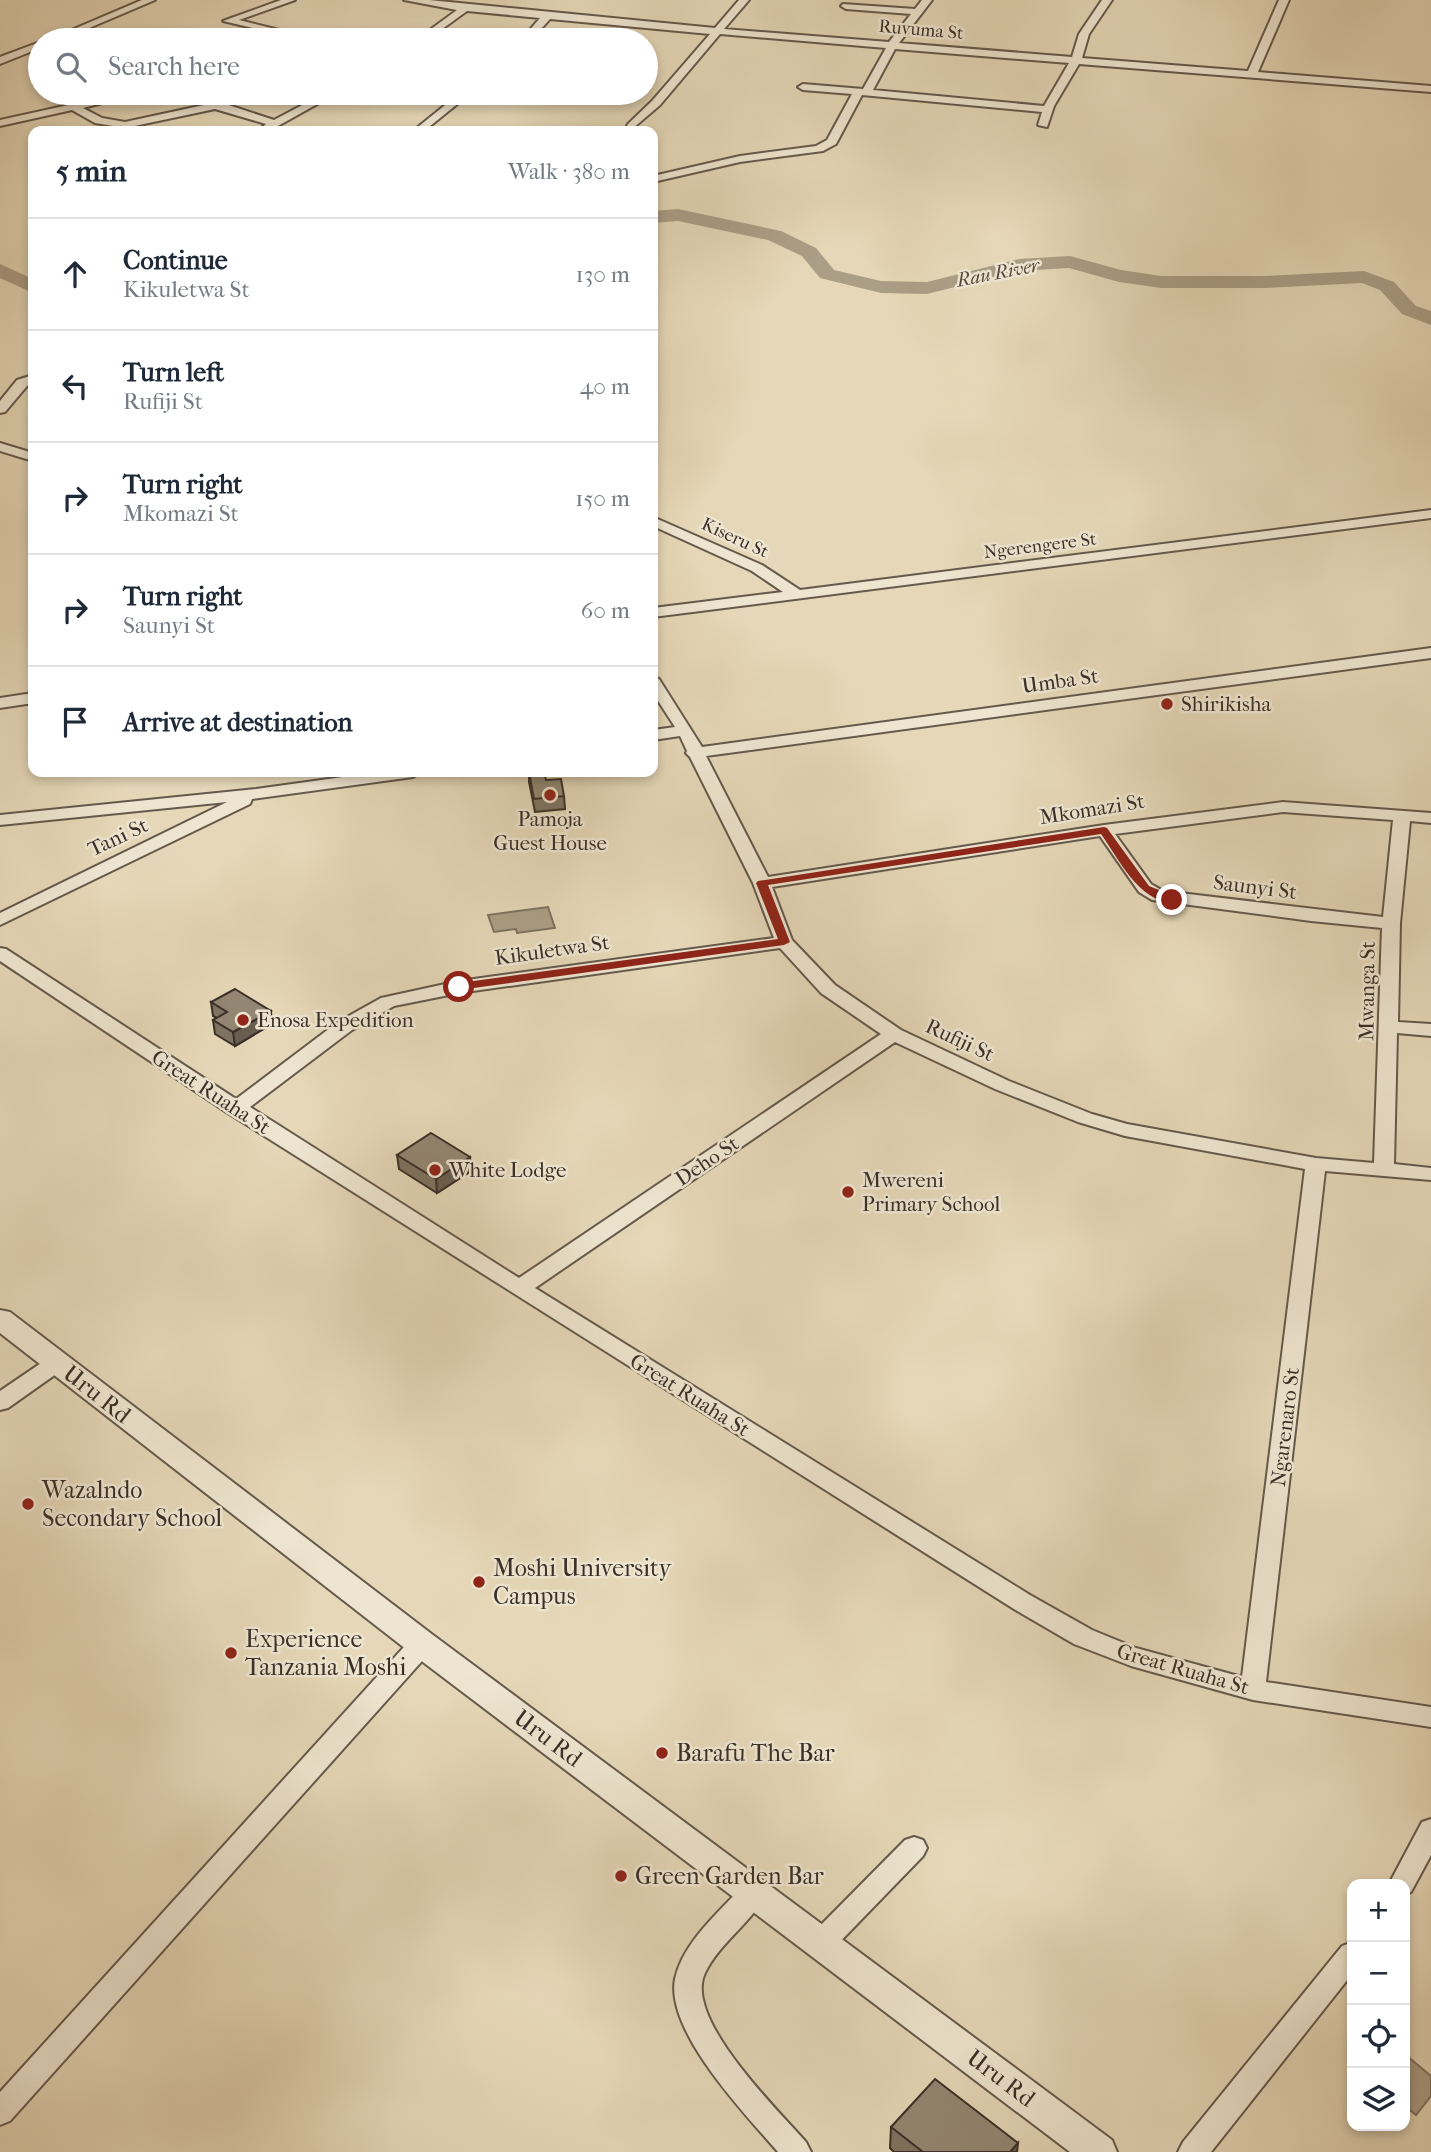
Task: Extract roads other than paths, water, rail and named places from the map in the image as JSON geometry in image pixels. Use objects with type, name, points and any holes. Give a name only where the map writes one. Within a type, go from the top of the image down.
[{"type":"street","points":[[85,28],[150,0]]},
{"type":"street","points":[[260,28],[228,21],[290,0]]},
{"type":"street","name":"Ruvuma St","points":[[409,0],[466,8],[714,31],[1431,89]]},
{"type":"street","points":[[491,10],[507,0]]},
{"type":"street","points":[[658,98],[744,0]]},
{"type":"street","points":[[658,178],[740,159],[819,149],[832,142],[840,122],[863,92],[892,45],[927,0]]},
{"type":"street","points":[[1043,125],[1048,109],[1076,60],[1088,26],[1107,0]]},
{"type":"street","points":[[1252,74],[1284,0]]},
{"type":"street","points":[[846,6],[918,12]]},
{"type":"street","points":[[438,28],[466,8]]},
{"type":"street","points":[[536,28],[547,16]]},
{"type":"street","points":[[0,61],[28,50]]},
{"type":"street","points":[[803,87],[1048,109]]},
{"type":"street","points":[[0,123],[87,105]]},
{"type":"street","points":[[270,126],[309,105]]},
{"type":"street","points":[[424,126],[451,105]]},
{"type":"street","points":[[632,126],[651,105]]},
{"type":"street","points":[[75,108],[99,121],[125,125],[215,106],[274,123]]},
{"type":"street","points":[[0,409],[22,383],[28,381]]},
{"type":"street","points":[[0,447],[28,455]]},
{"type":"street","name":"Ngerengere St","points":[[658,612],[1431,514]]},
{"type":"street","name":"Kiseru St","points":[[658,524],[757,568],[798,595]]},
{"type":"street","name":"Umba St","points":[[694,753],[1431,653]]},
{"type":"street","name":"Rufiji St","points":[[658,690],[685,730],[694,753],[762,883],[784,942],[828,989],[894,1034],[1002,1085],[1085,1118],[1125,1130],[1317,1164],[1431,1174]]},
{"type":"street","points":[[0,703],[28,699]]},
{"type":"street","points":[[658,734],[685,730]]},
{"type":"street","points":[[0,820],[257,794],[378,777]]},
{"type":"street","name":"Tani St","points":[[0,920],[257,794]]},
{"type":"street","name":"Mkomazi St","points":[[762,883],[1104,830],[1283,807],[1431,818]]},
{"type":"street","name":"Mwanga St","points":[[1384,1168],[1391,923],[1402,815]]},
{"type":"street","name":"Saunyi St","points":[[1104,830],[1145,888],[1158,896],[1311,916],[1391,923]]},
{"type":"street","name":"Kikuletwa St","points":[[235,1109],[345,1026],[388,1002],[472,985],[784,942]]},
{"type":"street","name":"Great Ruaha St","points":[[0,953],[235,1109],[1022,1602],[1083,1637],[1130,1656],[1254,1690],[1431,1717]]},
{"type":"street","points":[[1390,1027],[1431,1030]]},
{"type":"street","name":"Deho St","points":[[519,1288],[894,1034]]},
{"type":"street","name":"Ngarenaro St","points":[[1254,1690],[1317,1164]]},
{"type":"street","name":"Uru Rd","points":[[0,1319],[422,1644],[1099,2152]]},
{"type":"street","points":[[0,1402],[58,1363]]},
{"type":"street","points":[[0,2112],[422,1644]]},
{"type":"street","points":[[1405,1879],[1431,1832]]},
{"type":"street","points":[[821,1942],[914,1848]]},
{"type":"street","points":[[754,1892],[710,1942],[695,1965],[688,1979],[689,2007],[696,2026],[717,2058],[796,2152]]},
{"type":"street","points":[[1193,2152],[1347,1960]]},
{"type":"waterway","name":"Rau River","points":[[658,217],[678,215],[774,235],[809,252],[827,274],[881,287],[927,288],[1019,265],[1070,262],[1119,276],[1161,282],[1265,282],[1364,277],[1387,286],[1409,310],[1431,319]]},
{"type":"waterway","name":"Rau River","points":[[0,270],[28,284]]},
{"type":"place","name":"Shirikisha","points":[[1167,704]]},
{"type":"place","name":"Pamoja Guest House","points":[[550,795]]},
{"type":"place","name":"Enosa Expedition","points":[[243,1020]]},
{"type":"place","name":"White Lodge","points":[[435,1170]]},
{"type":"place","name":"Mwereni Primary School","points":[[848,1192]]},
{"type":"place","name":"Wazalndo Secondary School","points":[[28,1504]]},
{"type":"place","name":"Moshi University Campus","points":[[479,1582]]},
{"type":"place","name":"Experience Tanzania Moshi","points":[[231,1653]]},
{"type":"place","name":"Barafu The Bar","points":[[662,1753]]},
{"type":"place","name":"Green Garden Bar","points":[[621,1876]]}]
